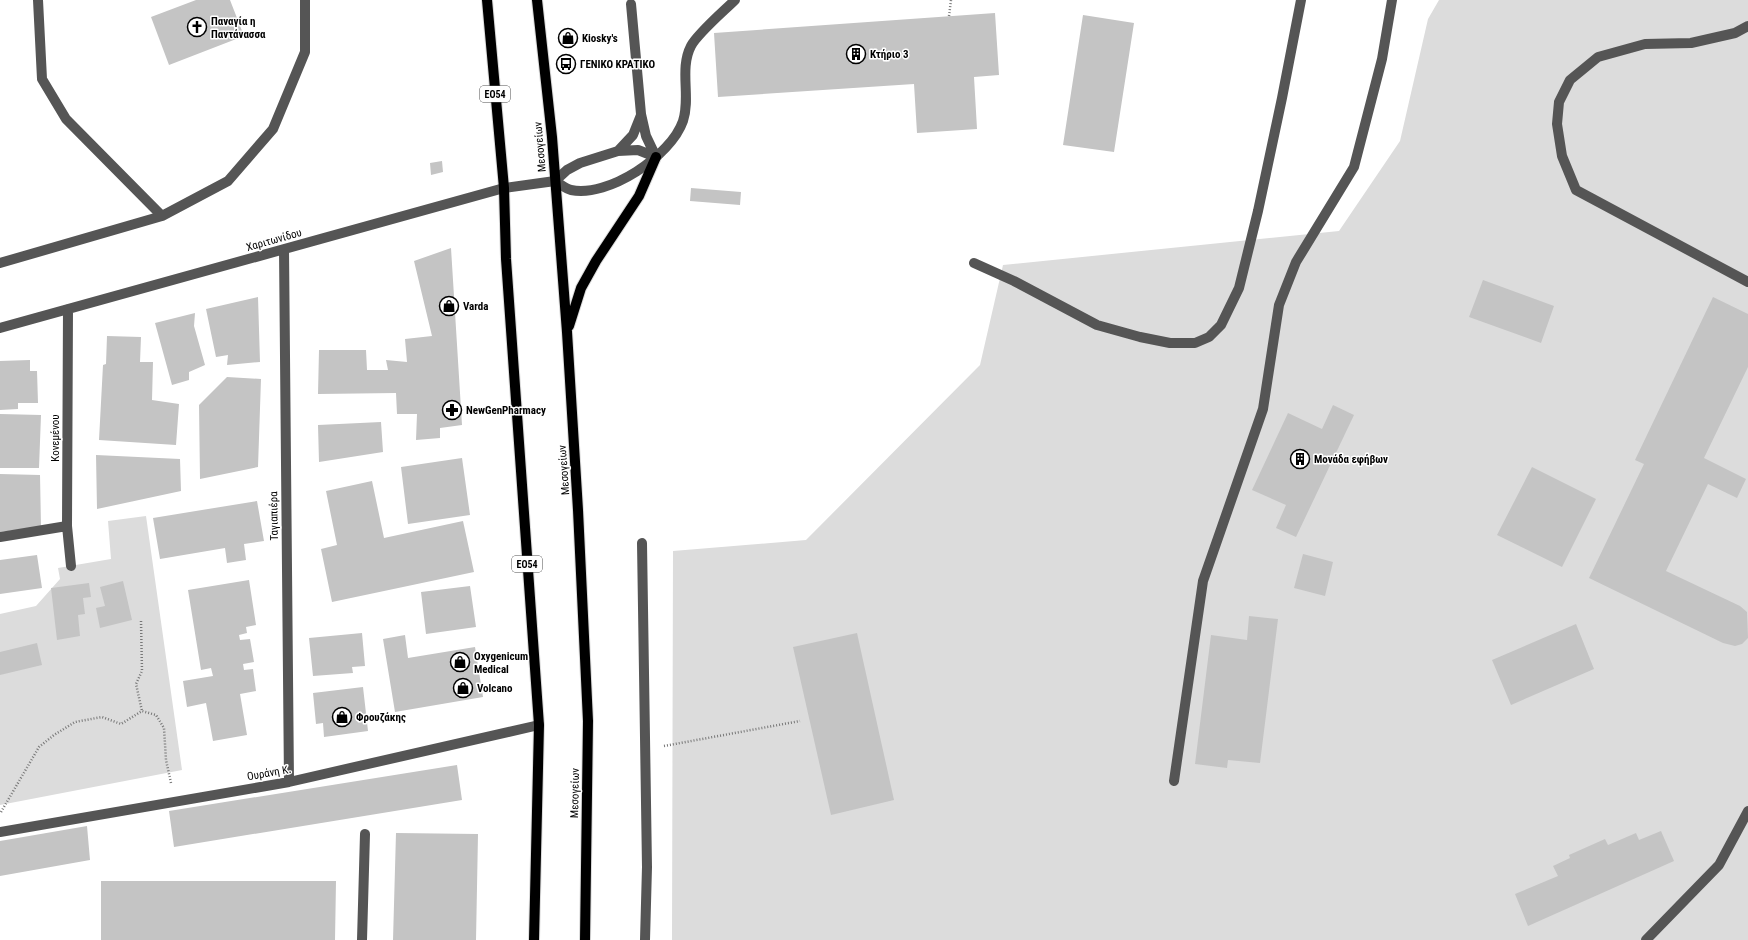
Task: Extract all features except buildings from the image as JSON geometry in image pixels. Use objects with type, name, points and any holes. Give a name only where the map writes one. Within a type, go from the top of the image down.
[{"type":"main road","name":"ΕΟ54","points":[[487,0],[504,188],[506,259],[539,725],[534,940]]},
{"type":"main road","name":"Μεσογείων","points":[[537,0],[552,137],[567,332],[578,510],[588,721],[585,940]]},
{"type":"main road","points":[[567,332],[580,288],[639,196],[656,156]]},
{"type":"street","points":[[38,0],[42,79],[66,119],[162,216]]},
{"type":"street","points":[[0,263],[162,216],[228,181],[273,129],[305,52],[306,0]]},
{"type":"street","points":[[656,156],[638,150],[618,152],[580,163],[567,170],[555,181],[570,190],[589,191],[628,178],[642,169],[656,156],[671,141],[683,121],[687,99],[686,66],[691,46],[735,0]]},
{"type":"street","points":[[974,263],[1014,281],[1097,325],[1140,337],[1170,343],[1195,343],[1208,338],[1221,325],[1239,288],[1261,196],[1301,0]]},
{"type":"street","points":[[1174,781],[1202,581],[1262,409],[1279,305],[1296,262],[1354,167],[1382,59],[1392,0]]},
{"type":"street","points":[[631,4],[641,114],[646,136],[656,156]]},
{"type":"street","points":[[1748,26],[1735,33],[1691,43],[1645,44],[1598,57],[1570,80],[1559,102],[1557,124],[1562,156],[1576,190],[1748,282]]},
{"type":"street","points":[[618,152],[634,135],[641,114]]},
{"type":"street","name":"Χαριτωνίδου","points":[[0,328],[504,188],[555,181]]},
{"type":"street","name":"Ταγιαπιέρα","points":[[284,249],[289,782]]},
{"type":"street","name":"Κονεμένου","points":[[68,309],[67,526],[70,566]]},
{"type":"street","points":[[0,537],[67,526]]},
{"type":"street","points":[[642,543],[647,868],[645,940]]},
{"type":"street","name":"Ουράνη Κ.","points":[[0,832],[289,782],[539,725]]},
{"type":"street","points":[[1646,940],[1719,865],[1748,811]]},
{"type":"street","points":[[362,940],[365,834]]},
{"type":"path","points":[[949,16],[951,0]]},
{"type":"path","points":[[141,622],[142,671],[136,684],[142,711]]},
{"type":"path","points":[[0,814],[39,747],[54,735],[75,722],[102,717],[121,724],[142,711],[156,715],[164,728],[166,760],[175,801]]},
{"type":"path","points":[[646,749],[800,721]]},
{"type":"shaded area","points":[[1439,0],[1748,0],[1748,940],[672,940],[673,551],[806,540],[980,365],[1003,265],[1339,231],[1400,141],[1428,19]]},
{"type":"shaded area","points":[[146,516],[182,770],[0,805],[0,614],[36,606],[60,579],[58,568],[111,559],[108,521]]},
{"type":"place","name":"Παναγία η Παντάνασσα","points":[[197,27]]},
{"type":"place","name":"Kiosky's","points":[[568,38]]},
{"type":"place","name":"Κτήριο 3","points":[[856,54]]},
{"type":"place","name":"ΓΕΝΙΚΟ ΚΡΑΤΙΚΟ","points":[[566,64]]},
{"type":"place","name":"Varda","points":[[449,306]]},
{"type":"place","name":"NewGenPharmacy","points":[[452,410]]},
{"type":"place","name":"Μονάδα εφήβων","points":[[1300,459]]},
{"type":"place","name":"Oxygenicum Medical","points":[[460,662]]},
{"type":"place","name":"Volcano","points":[[463,688]]},
{"type":"place","name":"Φρουζάκης","points":[[342,717]]}]
